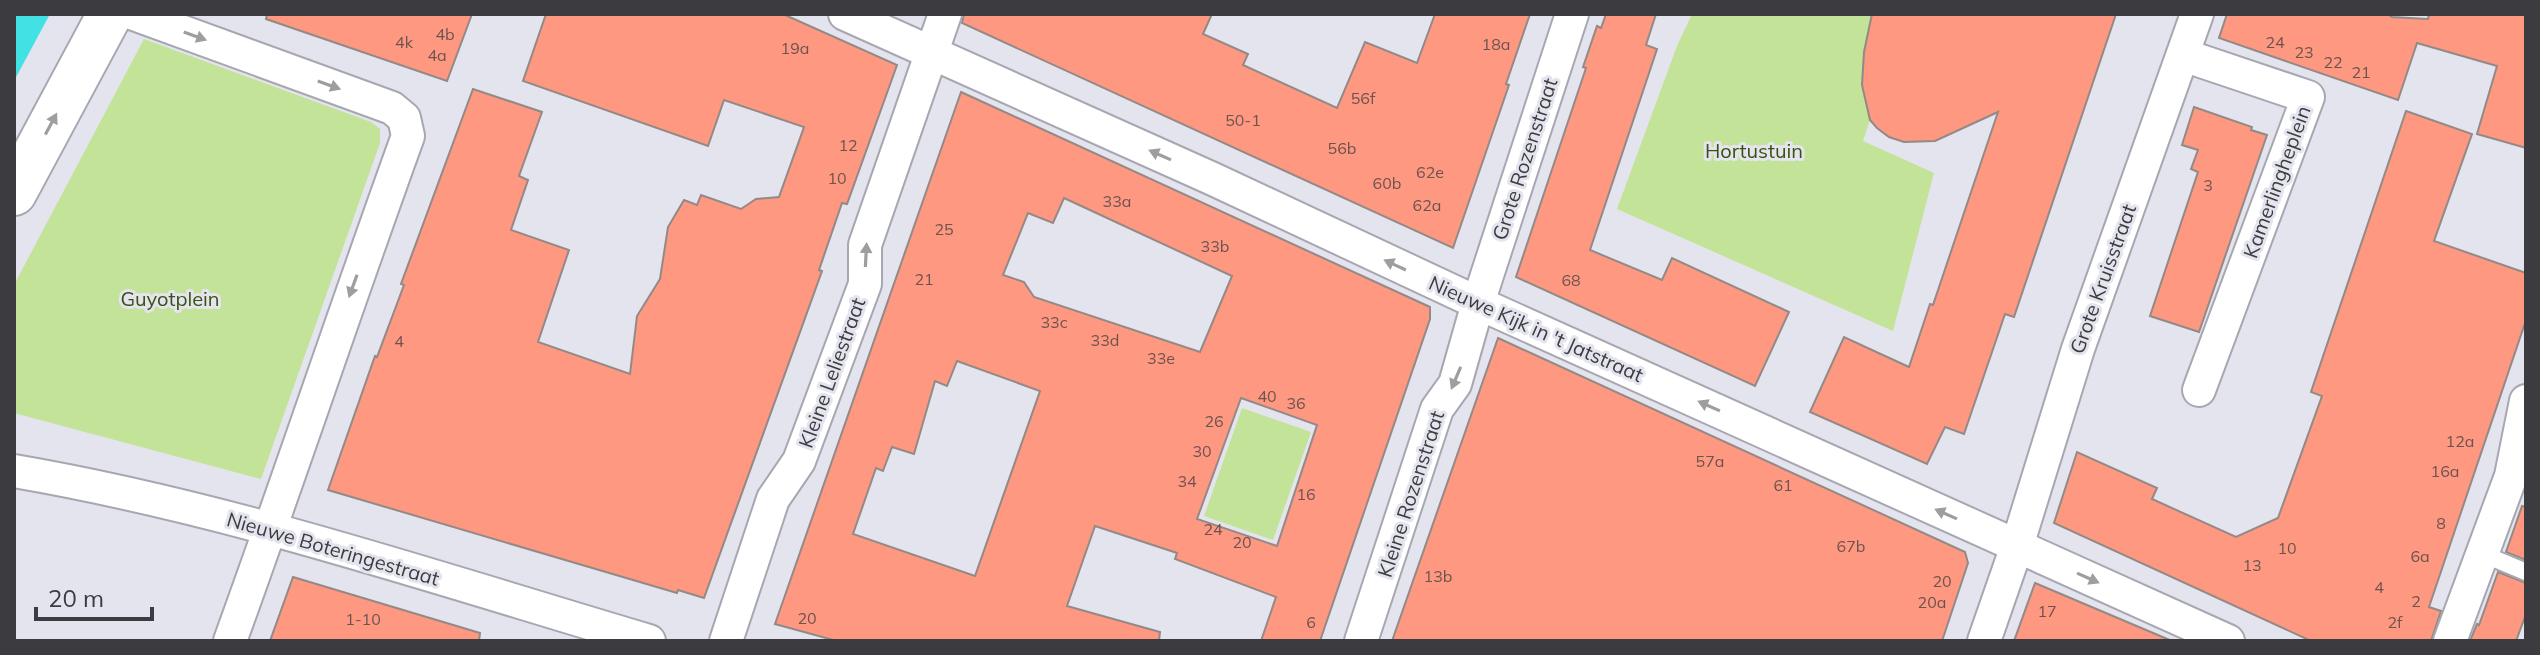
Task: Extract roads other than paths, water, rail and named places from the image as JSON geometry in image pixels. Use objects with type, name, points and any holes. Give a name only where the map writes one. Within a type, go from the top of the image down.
[{"type":"street","points":[[14,193],[110,14]]},
{"type":"street","points":[[134,14],[392,108],[404,118],[408,136],[345,310],[272,530],[230,641]]},
{"type":"street","name":"Nieuwe Kijk in 't Jatstraat","points":[[845,14],[2228,641]]},
{"type":"street","name":"Kleine Leliestraat","points":[[726,641],[773,499],[799,461],[865,284],[865,245],[945,14]]},
{"type":"street","name":"Grote Rozenstraat","points":[[1478,303],[1572,14]]},
{"type":"street","name":"Grote Kruisstraat","points":[[1984,641],[2078,349],[2197,14]]},
{"type":"street","name":"Kamerlingheplein","points":[[2183,55],[2308,97],[2199,390]]},
{"type":"street","name":"Kleine Rozenstraat","points":[[1361,641],[1437,409],[1455,384],[1478,303]]},
{"type":"street","points":[[2450,641],[2511,476],[2526,401]]},
{"type":"street","name":"Nieuwe Boteringestraat","points":[[14,471],[95,485],[272,530],[649,641]]},
{"type":"lane","points":[[2483,554],[2526,572]]},
{"type":"water","points":[[14,14],[50,14],[14,81]]},
{"type":"park label","name":"Hortustuin","points":[[1754,151]]},
{"type":"park label","name":"Guyotplein","points":[[170,299]]}]
